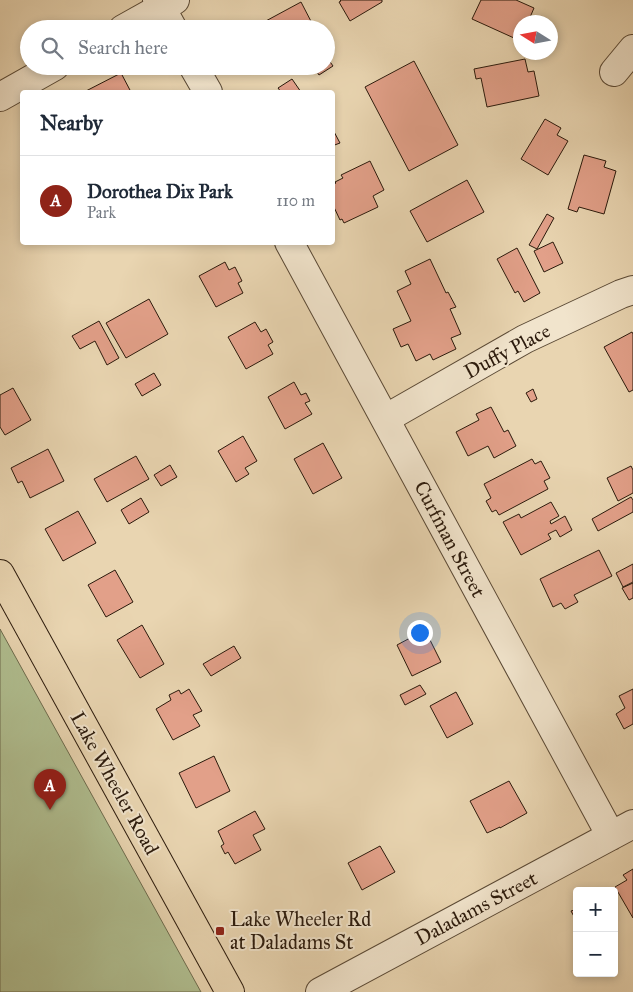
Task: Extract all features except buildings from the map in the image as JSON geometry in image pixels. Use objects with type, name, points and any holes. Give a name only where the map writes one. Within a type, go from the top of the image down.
[{"type":"main road","name":"Lake Wheeler Road","points":[[0,574],[230,992]]},
{"type":"street","points":[[143,20],[167,9]]},
{"type":"street","points":[[614,72],[633,49]]},
{"type":"street","points":[[0,97],[39,75]]},
{"type":"street","points":[[198,75],[207,90]]},
{"type":"street","name":"Curfman Street","points":[[291,245],[385,419],[627,830]]},
{"type":"street","name":"Duffy Place","points":[[385,419],[525,339],[633,290]]},
{"type":"street","name":"Daladams Street","points":[[320,992],[627,830]]},
{"type":"green space","points":[[0,629],[201,992],[0,992]]},
{"type":"place","name":"Dorothea Dix Park","points":[[50,810]]},
{"type":"place","name":"Lake Wheeler Rd at Daladams St","points":[[220,931]]}]
